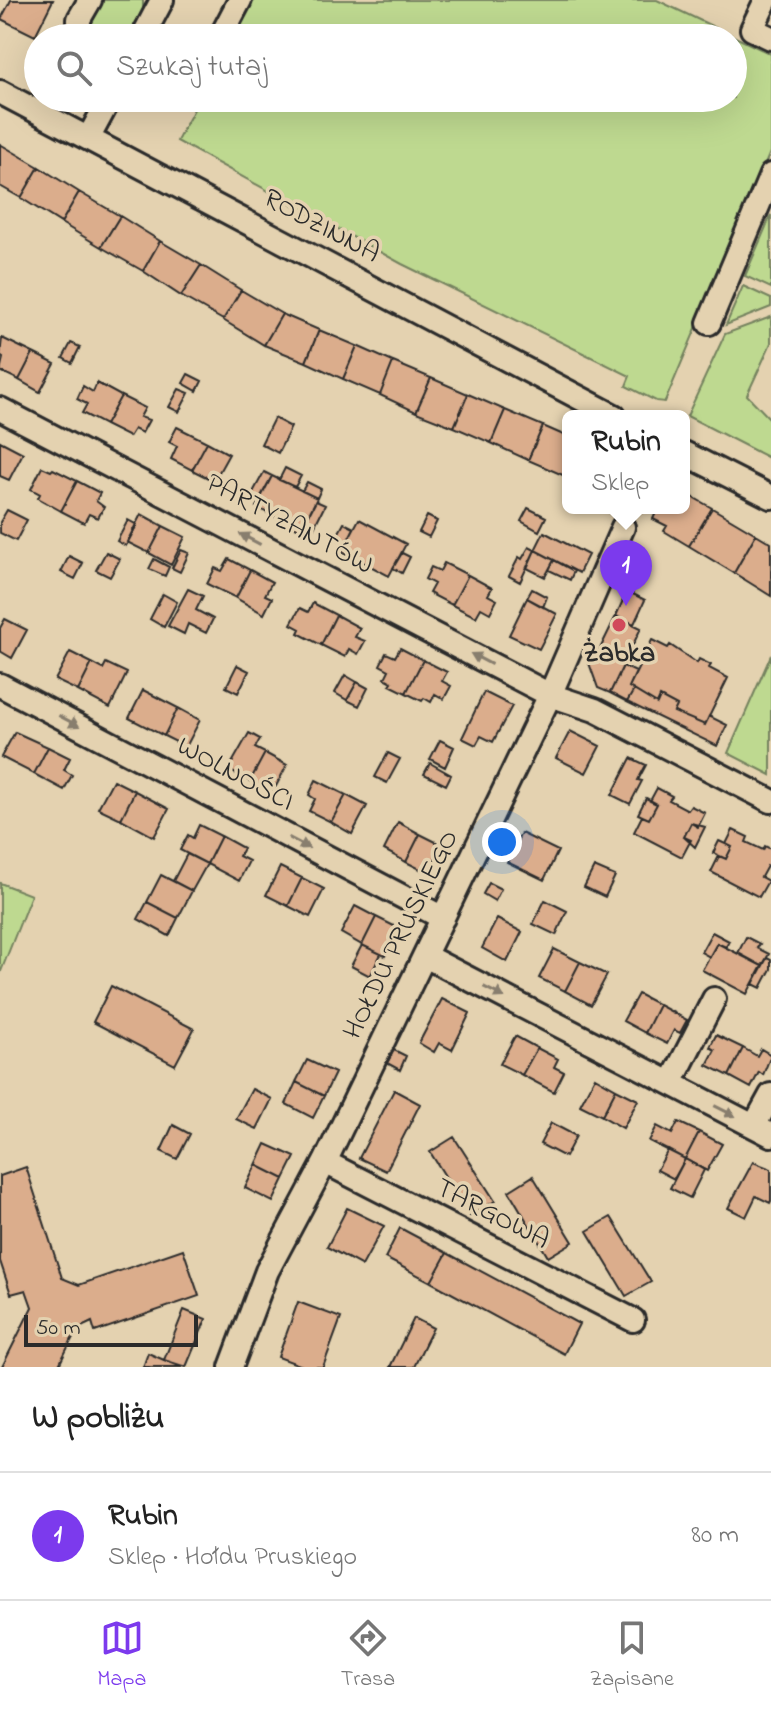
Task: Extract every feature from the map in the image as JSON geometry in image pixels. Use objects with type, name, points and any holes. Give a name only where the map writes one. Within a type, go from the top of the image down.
[{"type":"street","points":[[79,24],[90,0]]},
{"type":"street","points":[[149,24],[162,0]]},
{"type":"street","points":[[227,24],[240,0]]},
{"type":"street","points":[[766,0],[752,29],[771,38]]},
{"type":"street","name":"RODZINNA","points":[[0,92],[24,104]]},
{"type":"street","name":"RODZINNA","points":[[40,112],[603,410]]},
{"type":"street","points":[[89,137],[102,112]]},
{"type":"street","points":[[709,323],[771,175]]},
{"type":"street","name":"PARTYZANTÓW","points":[[0,409],[550,695],[595,710],[771,801]]},
{"type":"street","points":[[690,456],[771,497]]},
{"type":"street","name":"HOŁDU PRUSKIEGO","points":[[231,1367],[267,1271],[325,1162],[550,695],[623,527]]},
{"type":"street","name":"WOLNOŚCI","points":[[0,685],[443,918]]},
{"type":"street","points":[[425,956],[763,1131],[771,1095]]},
{"type":"street","points":[[671,1083],[714,999]]},
{"type":"street","name":"TARGOWA","points":[[325,1162],[633,1320]]},
{"type":"green space","points":[[102,0],[143,0],[143,9],[136,24],[91,24]]},
{"type":"green space","points":[[251,0],[657,0],[708,24],[238,24]]},
{"type":"green space","points":[[747,43],[771,54],[771,150],[665,402],[656,401],[626,386],[630,376],[402,264],[177,141],[193,112],[747,112]]},
{"type":"green space","points":[[771,215],[771,288],[745,276]]},
{"type":"green space","points":[[743,286],[771,299],[771,307],[726,325]]},
{"type":"green space","points":[[771,317],[771,343],[747,395],[771,420],[771,459],[690,418],[690,410],[725,334]]},
{"type":"green space","points":[[771,655],[771,775],[728,753]]},
{"type":"green space","points":[[0,883],[31,895],[0,974]]},
{"type":"building","points":[[11,0],[53,0],[41,24],[24,24],[24,30],[1,19]]},
{"type":"building","points":[[0,144],[39,167],[21,198],[0,186]]},
{"type":"building","points":[[39,167],[79,192],[61,223],[21,198]]},
{"type":"building","points":[[79,192],[120,216],[101,247],[61,223]]},
{"type":"building","points":[[120,216],[160,241],[143,271],[101,247]]},
{"type":"building","points":[[160,241],[201,265],[181,296],[143,271]]},
{"type":"building","points":[[201,265],[241,290],[223,320],[181,296]]},
{"type":"building","points":[[241,290],[282,314],[264,345],[223,320]]},
{"type":"building","points":[[282,314],[319,330],[306,362],[264,345]]},
{"type":"building","points":[[319,330],[357,346],[343,379],[306,362]]},
{"type":"building","points":[[2,338],[33,353],[19,380],[0,371]]},
{"type":"building","points":[[71,343],[80,347],[72,363],[63,358]]},
{"type":"building","points":[[357,346],[393,362],[380,395],[343,379]]},
{"type":"building","points":[[33,353],[55,364],[40,392],[19,380]]},
{"type":"building","points":[[393,362],[431,378],[416,412],[380,395]]},
{"type":"building","points":[[188,374],[202,381],[197,391],[183,383]]},
{"type":"building","points":[[431,378],[468,394],[454,427],[416,412]]},
{"type":"building","points":[[97,383],[121,396],[105,425],[82,413],[87,404],[77,399],[83,386],[93,392]]},
{"type":"building","points":[[179,389],[189,393],[179,412],[169,407]]},
{"type":"building","points":[[468,394],[505,410],[491,443],[454,427]]},
{"type":"building","points":[[121,396],[145,408],[140,417],[149,420],[142,433],[134,429],[129,437],[105,425]]},
{"type":"building","points":[[505,410],[543,426],[528,460],[491,443]]},
{"type":"building","points":[[274,418],[291,427],[278,453],[261,444]]},
{"type":"building","points":[[543,426],[562,434],[562,475],[528,460]]},
{"type":"building","points":[[177,427],[207,442],[192,470],[171,459],[177,446],[169,442]]},
{"type":"building","points":[[0,441],[23,453],[9,480],[0,476]]},
{"type":"building","points":[[207,442],[229,454],[214,481],[192,470]]},
{"type":"building","points":[[42,467],[77,481],[61,511],[38,498],[40,494],[31,489]]},
{"type":"building","points":[[285,468],[301,476],[295,487],[279,480]]},
{"type":"building","points":[[264,472],[272,476],[259,500],[251,496]]},
{"type":"building","points":[[272,476],[317,498],[301,530],[256,507]]},
{"type":"building","points":[[77,481],[100,493],[96,501],[104,507],[98,518],[89,514],[84,523],[61,511]]},
{"type":"building","points":[[307,482],[321,489],[317,498],[302,491]]},
{"type":"building","points":[[690,495],[712,508],[689,546],[664,531],[667,526],[653,519],[655,514],[690,514]]},
{"type":"building","points":[[316,501],[325,505],[313,529],[304,524]]},
{"type":"building","points":[[528,508],[546,517],[539,531],[521,521]]},
{"type":"building","points":[[712,508],[756,534],[734,573],[689,546]]},
{"type":"building","points":[[7,510],[27,520],[16,541],[0,533],[0,522]]},
{"type":"building","points":[[141,514],[163,526],[149,553],[127,542]]},
{"type":"building","points":[[427,516],[437,521],[429,537],[419,532]]},
{"type":"building","points":[[359,519],[406,544],[389,576],[342,551]]},
{"type":"building","points":[[128,520],[137,525],[126,546],[117,541]]},
{"type":"building","points":[[344,523],[354,528],[346,544],[336,538]]},
{"type":"building","points":[[163,526],[185,537],[171,565],[149,553]]},
{"type":"building","points":[[544,532],[588,555],[579,573],[535,550]]},
{"type":"building","points":[[756,534],[771,543],[771,596],[734,573]]},
{"type":"building","points":[[529,547],[535,550],[520,582],[509,576],[519,557],[522,559]]},
{"type":"building","points":[[181,550],[189,553],[180,572],[172,568]]},
{"type":"building","points":[[535,550],[554,560],[545,577],[527,568]]},
{"type":"building","points":[[106,552],[120,559],[110,577],[96,570]]},
{"type":"building","points":[[402,553],[410,557],[402,573],[393,568]]},
{"type":"building","points":[[69,556],[83,563],[75,579],[61,572]]},
{"type":"building","points":[[154,559],[169,567],[165,576],[149,569]]},
{"type":"building","points":[[229,559],[250,570],[236,598],[207,584],[215,568],[222,571]]},
{"type":"building","points":[[554,560],[574,571],[570,580],[549,570]]},
{"type":"building","points":[[444,563],[468,575],[452,605],[429,593],[434,584],[425,579],[431,567],[440,571]]},
{"type":"building","points":[[250,570],[272,582],[265,595],[272,598],[264,614],[236,598]]},
{"type":"building","points":[[468,575],[492,588],[488,595],[497,600],[490,613],[481,608],[476,617],[452,605]]},
{"type":"building","points":[[188,589],[203,596],[196,610],[213,619],[206,633],[188,624],[184,634],[168,626]]},
{"type":"building","points":[[532,589],[547,597],[543,607],[527,598]]},
{"type":"building","points":[[627,591],[645,600],[634,624],[616,616]]},
{"type":"building","points":[[163,594],[177,602],[164,627],[150,619]]},
{"type":"building","points":[[527,598],[557,614],[539,649],[509,635]]},
{"type":"building","points":[[313,603],[336,615],[321,645],[298,633],[300,629],[291,624],[300,608],[308,612]]},
{"type":"building","points":[[336,615],[360,628],[355,637],[365,641],[358,654],[349,649],[345,657],[321,645]]},
{"type":"building","points":[[616,616],[641,628],[610,693],[598,688],[589,663],[595,651],[598,653]]},
{"type":"building","points":[[5,619],[27,630],[12,658],[0,651],[0,628]]},
{"type":"building","points":[[652,640],[668,648],[670,645],[697,663],[699,659],[711,665],[709,668],[728,678],[705,725],[674,712],[677,706],[660,697],[657,704],[629,687]]},
{"type":"building","points":[[400,648],[423,660],[406,693],[390,685],[392,682],[385,678],[389,670],[380,665],[386,653],[395,657]]},
{"type":"building","points":[[70,652],[92,663],[78,691],[55,680]]},
{"type":"building","points":[[423,660],[447,672],[442,681],[451,686],[444,699],[435,694],[431,702],[424,698],[422,701],[406,693]]},
{"type":"building","points":[[92,663],[103,669],[106,663],[127,673],[110,708],[78,691]]},
{"type":"building","points":[[237,665],[249,671],[238,693],[226,687]]},
{"type":"building","points":[[623,666],[636,672],[629,687],[634,690],[627,702],[610,693]]},
{"type":"building","points":[[345,675],[357,682],[347,700],[335,693]]},
{"type":"building","points":[[357,682],[368,688],[359,706],[347,700]]},
{"type":"building","points":[[143,690],[178,708],[164,736],[129,718]]},
{"type":"building","points":[[634,690],[657,704],[660,697],[677,706],[674,712],[705,725],[709,716],[727,725],[717,746],[627,702]]},
{"type":"building","points":[[484,692],[512,706],[493,742],[481,736],[476,745],[462,738]]},
{"type":"building","points":[[178,708],[200,720],[186,747],[164,736]]},
{"type":"building","points":[[570,731],[600,746],[586,773],[556,758]]},
{"type":"building","points":[[15,732],[48,747],[34,774],[1,757]]},
{"type":"building","points":[[249,733],[260,739],[255,748],[265,753],[250,781],[228,770]]},
{"type":"building","points":[[440,740],[454,747],[445,767],[430,759]]},
{"type":"building","points":[[48,747],[70,758],[64,770],[72,775],[64,790],[34,774]]},
{"type":"building","points":[[265,753],[287,765],[273,792],[250,781]]},
{"type":"building","points":[[388,753],[400,759],[387,783],[375,777]]},
{"type":"building","points":[[631,758],[646,765],[630,804],[612,795]]},
{"type":"building","points":[[430,763],[451,775],[446,785],[424,774]]},
{"type":"building","points":[[113,780],[135,791],[121,819],[98,808]]},
{"type":"building","points":[[316,780],[346,795],[331,822],[309,811],[315,799],[309,795]]},
{"type":"building","points":[[657,788],[672,796],[669,800],[688,810],[691,806],[705,813],[698,827],[691,823],[684,837],[691,840],[682,857],[634,832],[642,816],[649,819],[657,804],[650,801]]},
{"type":"building","points":[[135,791],[169,809],[154,837],[121,819]]},
{"type":"building","points":[[346,795],[367,806],[352,834],[331,822]]},
{"type":"building","points":[[646,798],[657,804],[649,819],[638,814]]},
{"type":"building","points":[[398,822],[420,834],[406,862],[384,850]]},
{"type":"building","points":[[691,823],[705,827],[695,847],[684,837]]},
{"type":"building","points":[[199,825],[221,836],[207,864],[180,850],[188,835],[193,838]]},
{"type":"building","points":[[733,830],[748,837],[746,842],[763,850],[765,846],[771,849],[771,868],[767,866],[761,877],[768,881],[759,897],[711,872],[719,856],[726,859],[732,847],[726,844]]},
{"type":"building","points":[[521,833],[558,851],[544,880],[507,862]]},
{"type":"building","points":[[420,834],[442,845],[428,873],[406,862]]},
{"type":"building","points":[[221,836],[243,848],[239,856],[249,861],[239,881],[207,864]]},
{"type":"building","points":[[719,841],[732,847],[726,859],[713,853]]},
{"type":"building","points":[[187,854],[207,864],[192,891],[173,881]]},
{"type":"building","points":[[280,867],[302,878],[288,906],[266,895]]},
{"type":"building","points":[[594,867],[615,876],[605,897],[584,887]]},
{"type":"building","points":[[161,875],[192,891],[178,918],[147,902]]},
{"type":"building","points":[[302,878],[324,889],[310,917],[288,906]]},
{"type":"building","points":[[489,883],[501,889],[495,901],[483,894]]},
{"type":"building","points":[[545,900],[567,911],[556,935],[533,924]]},
{"type":"building","points":[[147,902],[178,918],[169,936],[138,919]]},
{"type":"building","points":[[355,906],[376,917],[362,945],[341,933]]},
{"type":"building","points":[[376,917],[400,929],[385,956],[362,945]]},
{"type":"building","points":[[497,919],[522,932],[507,962],[482,948]]},
{"type":"building","points":[[712,932],[729,941],[726,947],[717,943],[710,957],[701,952]]},
{"type":"building","points":[[746,937],[760,944],[757,948],[769,954],[762,966],[738,953]]},
{"type":"building","points":[[717,943],[762,966],[747,994],[702,970]]},
{"type":"building","points":[[362,945],[381,954],[370,976],[351,966]]},
{"type":"building","points":[[554,949],[580,962],[565,991],[539,978]]},
{"type":"building","points":[[767,958],[771,960],[771,969],[761,988],[753,984]]},
{"type":"building","points":[[580,962],[607,975],[591,1005],[565,991]]},
{"type":"building","points":[[111,986],[194,1029],[175,1065],[93,1022]]},
{"type":"building","points":[[638,994],[659,1005],[645,1033],[623,1021]]},
{"type":"building","points":[[442,999],[470,1013],[452,1050],[439,1043],[434,1052],[419,1043]]},
{"type":"building","points":[[659,1005],[687,1020],[680,1033],[674,1030],[667,1044],[645,1033]]},
{"type":"building","points":[[716,1035],[743,1048],[729,1076],[707,1065],[715,1050],[710,1047]]},
{"type":"building","points":[[515,1036],[537,1048],[522,1075],[500,1064]]},
{"type":"building","points":[[537,1048],[558,1059],[554,1067],[564,1072],[554,1092],[522,1075]]},
{"type":"building","points":[[743,1048],[757,1056],[761,1049],[771,1055],[763,1075],[759,1072],[751,1088],[729,1076]]},
{"type":"building","points":[[394,1050],[406,1056],[400,1070],[387,1063]]},
{"type":"building","points":[[307,1060],[335,1073],[324,1096],[296,1082]]},
{"type":"building","points":[[595,1077],[616,1089],[602,1116],[580,1105]]},
{"type":"building","points":[[296,1082],[324,1096],[313,1118],[286,1104]]},
{"type":"building","points":[[252,1089],[272,1099],[257,1129],[236,1119]]},
{"type":"building","points":[[616,1089],[638,1100],[623,1128],[602,1116]]},
{"type":"building","points":[[394,1090],[420,1104],[386,1171],[359,1158]]},
{"type":"building","points":[[678,1122],[699,1132],[685,1159],[649,1141],[657,1126],[672,1134]]},
{"type":"building","points":[[551,1123],[576,1136],[565,1157],[540,1144]]},
{"type":"building","points":[[173,1125],[190,1134],[177,1159],[161,1151]]},
{"type":"building","points":[[699,1132],[722,1144],[707,1171],[685,1159]]},
{"type":"building","points":[[454,1137],[495,1201],[470,1216],[430,1152]]},
{"type":"building","points":[[266,1144],[295,1157],[284,1179],[256,1165]]},
{"type":"building","points":[[668,1150],[685,1159],[674,1179],[657,1170]]},
{"type":"building","points":[[685,1159],[704,1170],[690,1198],[670,1188]]},
{"type":"building","points":[[753,1162],[771,1169],[771,1201],[756,1196],[746,1217],[728,1208]]},
{"type":"building","points":[[256,1165],[284,1179],[273,1202],[245,1188]]},
{"type":"building","points":[[26,1167],[62,1278],[79,1285],[183,1249],[199,1296],[95,1332],[92,1322],[77,1329],[58,1367],[2,1367],[32,1307],[26,1290],[11,1294],[0,1261],[0,1176]]},
{"type":"building","points":[[533,1176],[573,1242],[548,1257],[509,1191]]},
{"type":"building","points":[[347,1208],[384,1226],[362,1266],[327,1247]]},
{"type":"building","points":[[611,1217],[651,1282],[626,1296],[587,1231]]},
{"type":"building","points":[[400,1228],[447,1253],[431,1282],[385,1258]]},
{"type":"building","points":[[447,1253],[579,1324],[564,1354],[431,1282]]},
{"type":"building","points":[[298,1302],[341,1318],[323,1367],[305,1367],[278,1357]]},
{"type":"building","points":[[184,1310],[206,1319],[186,1367],[164,1360]]},
{"type":"building","points":[[414,1318],[433,1328],[414,1367],[390,1367]]},
{"type":"building","points":[[148,1353],[164,1360],[182,1367],[143,1367]]},
{"type":"place","name":"Rubin","points":[[626,606]]},
{"type":"place","name":"Żabka","points":[[619,625]]}]
